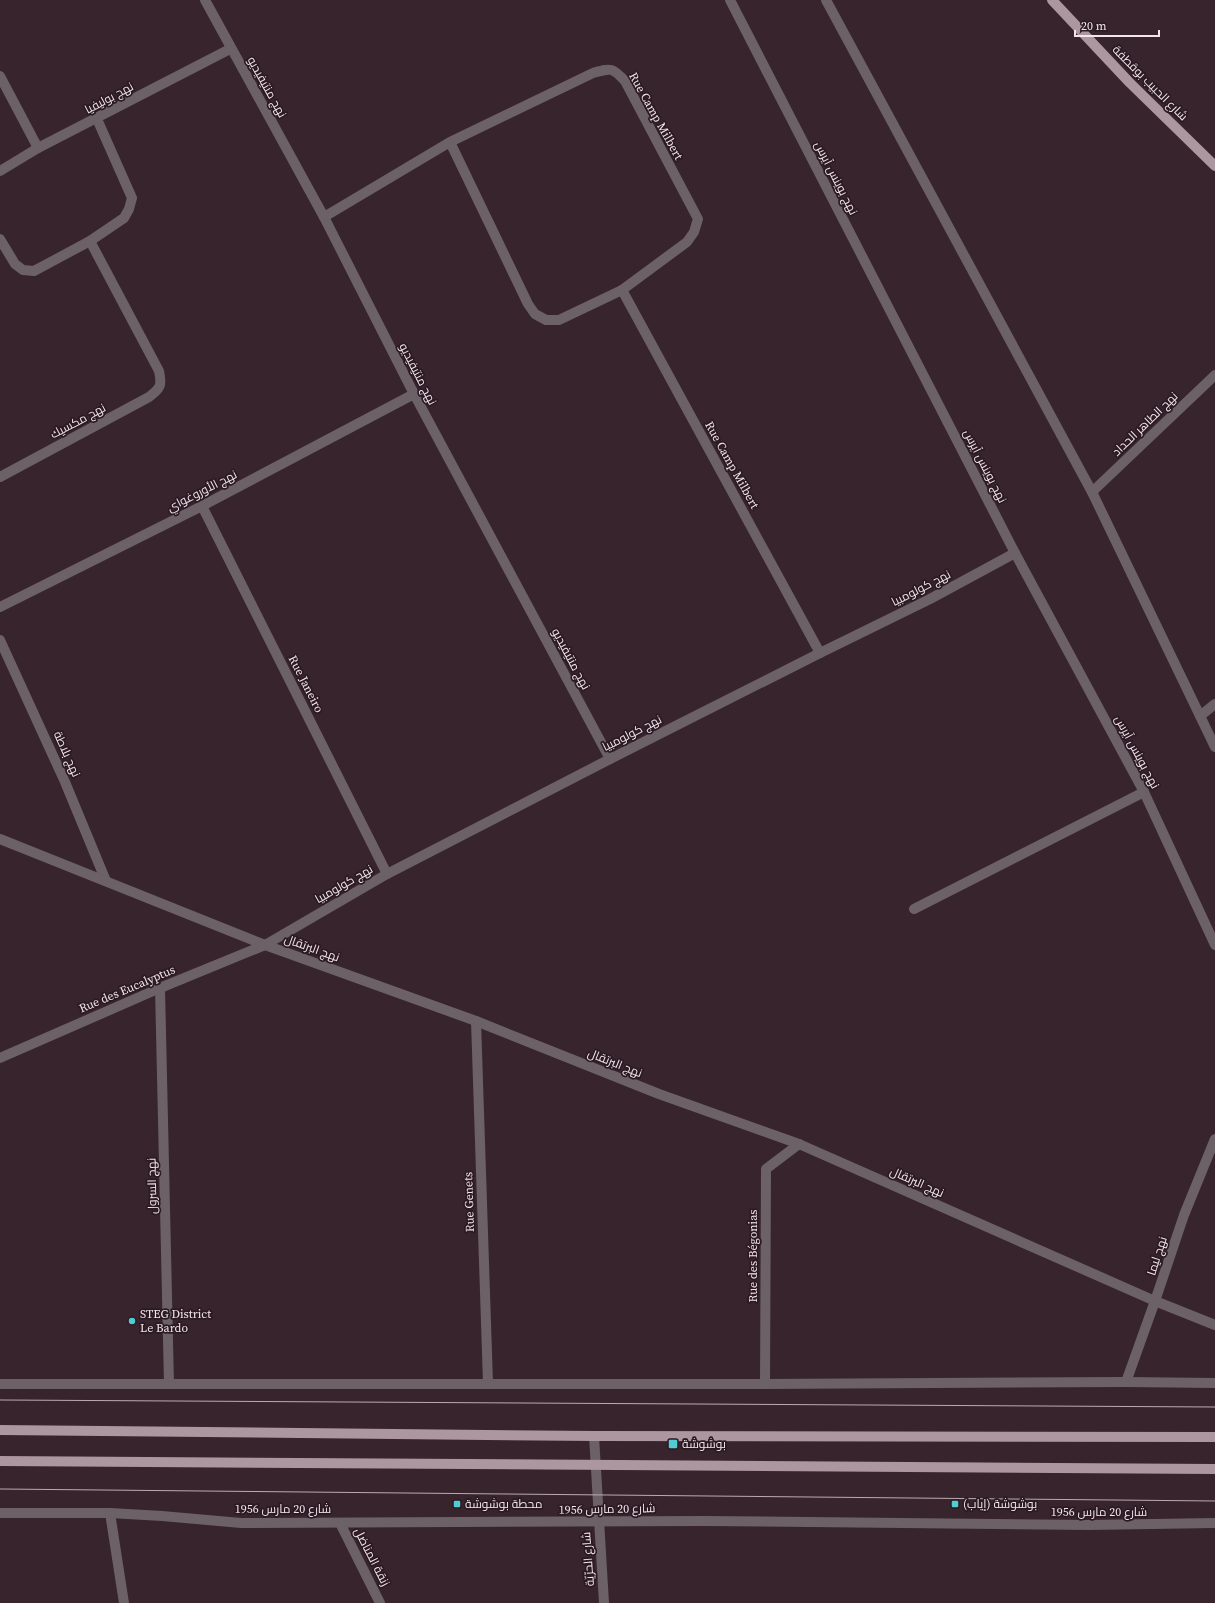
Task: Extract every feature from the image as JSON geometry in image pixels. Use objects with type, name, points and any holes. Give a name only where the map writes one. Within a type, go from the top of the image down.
[{"type":"main road","name":"شارع الحبيب بوقطفة","points":[[1052,0],[1130,83],[1215,166]]},
{"type":"main road","points":[[0,1430],[594,1436],[1215,1437]]},
{"type":"main road","points":[[0,1461],[1215,1469]]},
{"type":"street","name":"نهج منتيفيديو","points":[[205,0],[230,49],[324,217],[414,394],[610,759]]},
{"type":"street","name":"نهج بوينس آيرس","points":[[730,0],[1014,552],[1144,792],[1215,945]]},
{"type":"street","points":[[826,0],[1092,492],[1215,747]]},
{"type":"street","name":"نهج بوليفيا","points":[[0,171],[38,148],[97,119],[230,49]]},
{"type":"street","name":"Rue Camp Milbert","points":[[324,217],[450,142],[593,73],[606,69],[615,71],[624,81],[698,219],[694,232],[687,242],[622,290],[559,320],[546,320],[535,314],[528,304],[450,142]]},
{"type":"street","points":[[0,76],[38,148]]},
{"type":"street","points":[[0,238],[15,264],[23,270],[34,271],[90,241],[124,218],[129,209],[132,198],[97,119]]},
{"type":"street","name":"نهج مكسيك","points":[[0,477],[150,397],[158,390],[161,382],[159,371],[90,241]]},
{"type":"street","name":"Rue Camp Milbert","points":[[622,290],[820,653]]},
{"type":"street","name":"نهج الطاهر الحداد","points":[[1092,492],[1215,375]]},
{"type":"street","name":"نهج الأوروغواي","points":[[0,608],[202,506],[414,394]]},
{"type":"street","name":"Rue Janeiro","points":[[202,506],[387,874]]},
{"type":"street","name":"نهج كولومبيا","points":[[265,945],[387,874],[610,759],[930,599],[1014,552]]},
{"type":"street","name":"نهج بلاطة","points":[[0,640],[65,782],[106,881]]},
{"type":"street","points":[[1200,716],[1215,704]]},
{"type":"street","points":[[914,909],[1144,792]]},
{"type":"street","name":"نهج البرتقال","points":[[0,839],[265,945],[476,1021],[659,1094],[799,1144],[1155,1302],[1215,1325]]},
{"type":"street","name":"Rue des Eucalyptus","points":[[0,1058],[160,988],[265,945]]},
{"type":"street","name":"نهج السرول","points":[[160,988],[169,1384]]},
{"type":"street","name":"Rue Genets","points":[[476,1021],[488,1383]]},
{"type":"street","name":"نهج ليما","points":[[1126,1382],[1184,1215],[1215,1139]]},
{"type":"street","name":"Rue des Bégonias","points":[[765,1384],[766,1169],[799,1144]]},
{"type":"street","points":[[0,1384],[1215,1383]]},
{"type":"street","name":"شارع الحرّيّة","points":[[594,1436],[604,1603]]},
{"type":"street","name":"شارع 20 مارس 1956","points":[[0,1513],[110,1513],[241,1523],[704,1521],[1089,1525],[1215,1524]]},
{"type":"street","points":[[110,1513],[124,1603]]},
{"type":"street","name":"زنقة المناضل","points":[[340,1523],[380,1603]]},
{"type":"tram line","points":[[0,1400],[1215,1407]]},
{"type":"tram line","points":[[0,1489],[1215,1501]]},
{"type":"place","name":"STEG District Le Bardo","points":[[132,1321]]},
{"type":"place","name":"بوشوشة","points":[[673,1444]]},
{"type":"place","name":"محطة بوشوشة","points":[[457,1504]]},
{"type":"place","name":"بوشوشة (إياب)","points":[[955,1504]]}]
